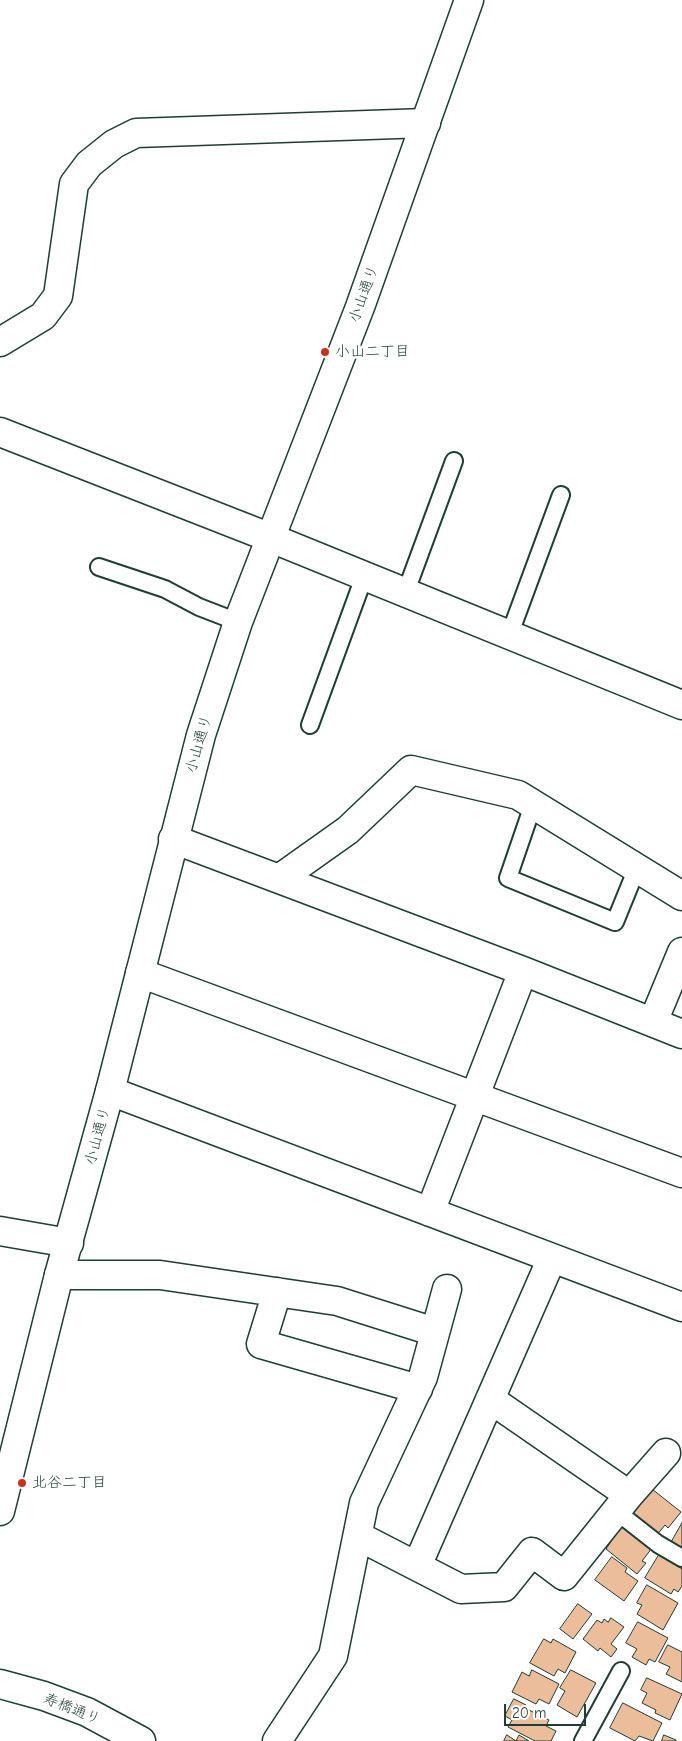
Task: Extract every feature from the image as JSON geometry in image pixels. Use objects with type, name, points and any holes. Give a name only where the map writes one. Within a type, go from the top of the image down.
[{"type":"street","name":"小山通り","points":[[0,1511],[59,1275],[110,1091],[201,735],[238,622],[360,307],[469,0]]},
{"type":"street","points":[[0,342],[43,316],[58,296],[74,184],[89,164],[114,144],[136,133],[426,123]]},
{"type":"street","points":[[0,432],[271,538],[682,705]]},
{"type":"street","points":[[279,879],[348,830],[411,770],[518,795],[682,896]]},
{"type":"street","points":[[173,839],[523,971],[682,1034]]},
{"type":"street","points":[[653,1022],[682,952]]},
{"type":"street","points":[[430,1212],[523,971]]},
{"type":"street","points":[[140,973],[682,1173]]},
{"type":"street","points":[[110,1091],[682,1307]]},
{"type":"street","points":[[0,1231],[68,1242]]},
{"type":"street","points":[[417,1566],[552,1258]]},
{"type":"street","points":[[59,1275],[160,1275],[278,1292],[337,1301],[435,1332]]},
{"type":"street","points":[[277,1741],[334,1656],[364,1503],[418,1388],[447,1289]]},
{"type":"street","points":[[278,1292],[261,1344],[418,1388]]},
{"type":"street","points":[[490,1400],[622,1503]]},
{"type":"street","points":[[358,1536],[461,1589],[504,1587],[532,1552],[564,1576],[622,1503],[666,1453]]},
{"type":"street","name":"寿橋通り","points":[[0,1684],[44,1696],[87,1712],[141,1741]]},
{"type":"lane","points":[[405,594],[454,460]]},
{"type":"lane","points":[[509,636],[562,495]]},
{"type":"lane","points":[[99,567],[165,589],[199,607],[238,622]]},
{"type":"lane","points":[[310,725],[364,577]]},
{"type":"lane","points":[[533,805],[508,878],[616,922],[637,868]]},
{"type":"lane","points":[[622,1503],[658,1544],[682,1558]]},
{"type":"lane","points":[[582,1741],[621,1671]]},
{"type":"building","points":[[652,1489],[681,1512],[668,1528],[665,1525],[656,1536],[630,1515]]},
{"type":"building","points":[[618,1523],[652,1548],[642,1561],[646,1563],[637,1574],[606,1549],[612,1540],[607,1537]]},
{"type":"building","points":[[682,1523],[682,1549],[671,1543]]},
{"type":"building","points":[[659,1555],[682,1569],[682,1586],[678,1592],[674,1589],[671,1594],[645,1578]]},
{"type":"building","points":[[612,1557],[627,1568],[625,1572],[638,1581],[624,1601],[595,1580]]},
{"type":"building","points":[[647,1585],[678,1603],[663,1630],[637,1614],[642,1605],[637,1603]]},
{"type":"building","points":[[578,1604],[592,1614],[573,1639],[560,1629]]},
{"type":"building","points":[[611,1618],[624,1627],[611,1644],[617,1649],[611,1657],[600,1648],[598,1651],[583,1639],[597,1620],[602,1623],[604,1619],[608,1622]]},
{"type":"building","points":[[638,1622],[668,1638],[655,1662],[649,1659],[646,1665],[632,1657],[637,1649],[626,1643]]},
{"type":"building","points":[[544,1639],[551,1643],[553,1639],[576,1652],[565,1673],[558,1669],[554,1676],[530,1663]]},
{"type":"building","points":[[668,1645],[682,1652],[682,1682],[666,1674],[670,1667],[659,1662]]},
{"type":"building","points":[[532,1670],[559,1684],[549,1704],[539,1699],[536,1704],[512,1692],[522,1672],[529,1676]]},
{"type":"building","points":[[571,1670],[596,1683],[577,1717],[557,1705],[565,1691],[560,1688]]},
{"type":"building","points":[[647,1678],[682,1694],[670,1720],[655,1713],[656,1710],[642,1703],[647,1693],[641,1690]]},
{"type":"building","points":[[514,1699],[526,1705],[525,1708],[549,1720],[546,1726],[556,1731],[551,1741],[535,1741],[508,1727],[512,1720],[505,1716]]},
{"type":"building","points":[[623,1703],[662,1723],[653,1741],[639,1736],[635,1741],[610,1728]]},
{"type":"building","points":[[507,1735],[516,1741],[504,1741]]},
{"type":"building","points":[[519,1735],[529,1741],[516,1741]]},
{"type":"building","points":[[664,1735],[676,1740],[676,1741],[662,1741]]},
{"type":"place","name":"小山二丁目","points":[[325,352]]},
{"type":"place","name":"北谷二丁目","points":[[22,1483]]}]
